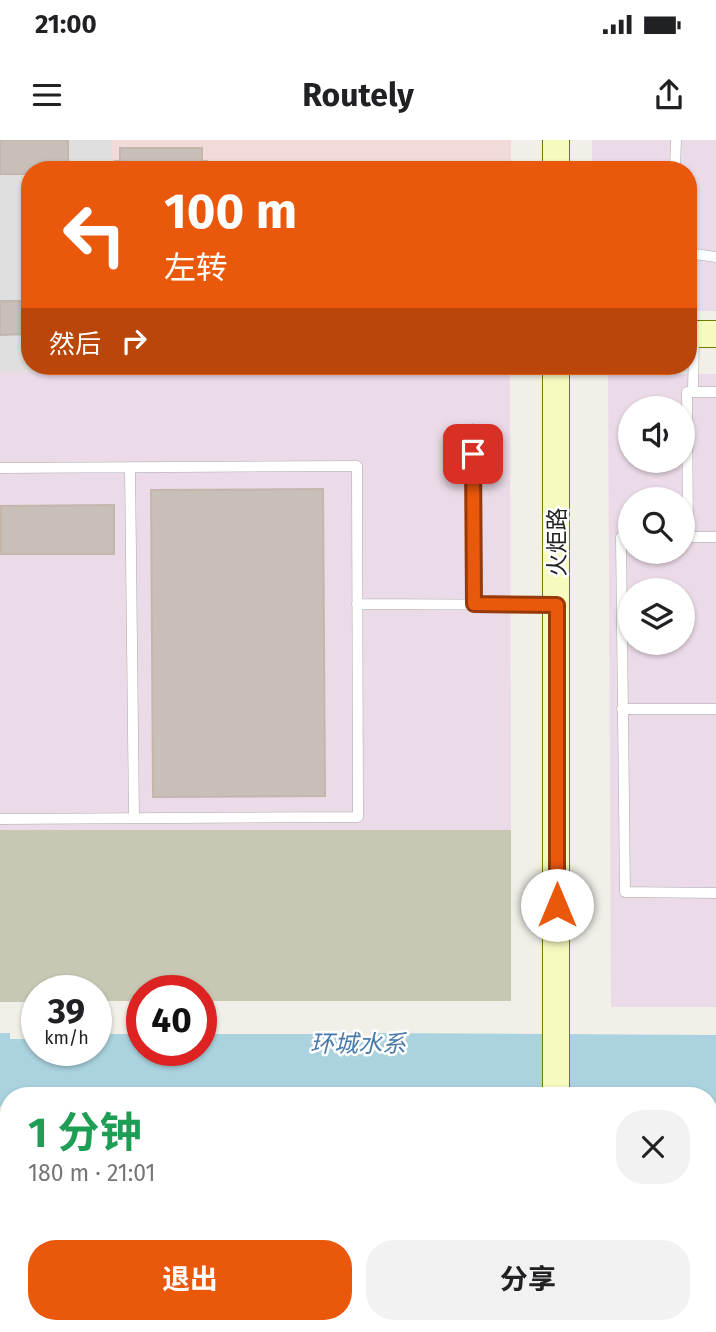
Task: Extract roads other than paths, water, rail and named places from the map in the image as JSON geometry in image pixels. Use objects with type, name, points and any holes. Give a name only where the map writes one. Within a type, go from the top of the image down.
[{"type":"street","points":[[556,140],[556,161]]},
{"type":"street","name":"火炬路","points":[[556,375],[556,1087]]},
{"type":"lane","points":[[676,140],[676,161]]},
{"type":"lane","points":[[697,254],[716,257]]},
{"type":"lane","points":[[692,392],[694,375]]},
{"type":"lane","points":[[686,487],[687,392],[716,392]]},
{"type":"lane","points":[[473,429],[474,604]]},
{"type":"lane","points":[[0,468],[356,466],[358,817],[0,819]]},
{"type":"lane","points":[[130,467],[134,818]]},
{"type":"lane","points":[[695,537],[716,537]]},
{"type":"lane","points":[[621,564],[625,892],[716,893]]},
{"type":"lane","points":[[357,604],[557,605]]},
{"type":"lane","points":[[622,709],[716,709]]},
{"type":"water","name":"环城水系","points":[[0,1033],[10,1033],[10,1039],[21,1039],[21,1066],[112,1066],[112,1034],[126,1034],[126,1066],[217,1066],[217,1034],[342,1034],[343,1039],[374,1039],[374,1033],[716,1035],[716,1087],[0,1087]]}]
